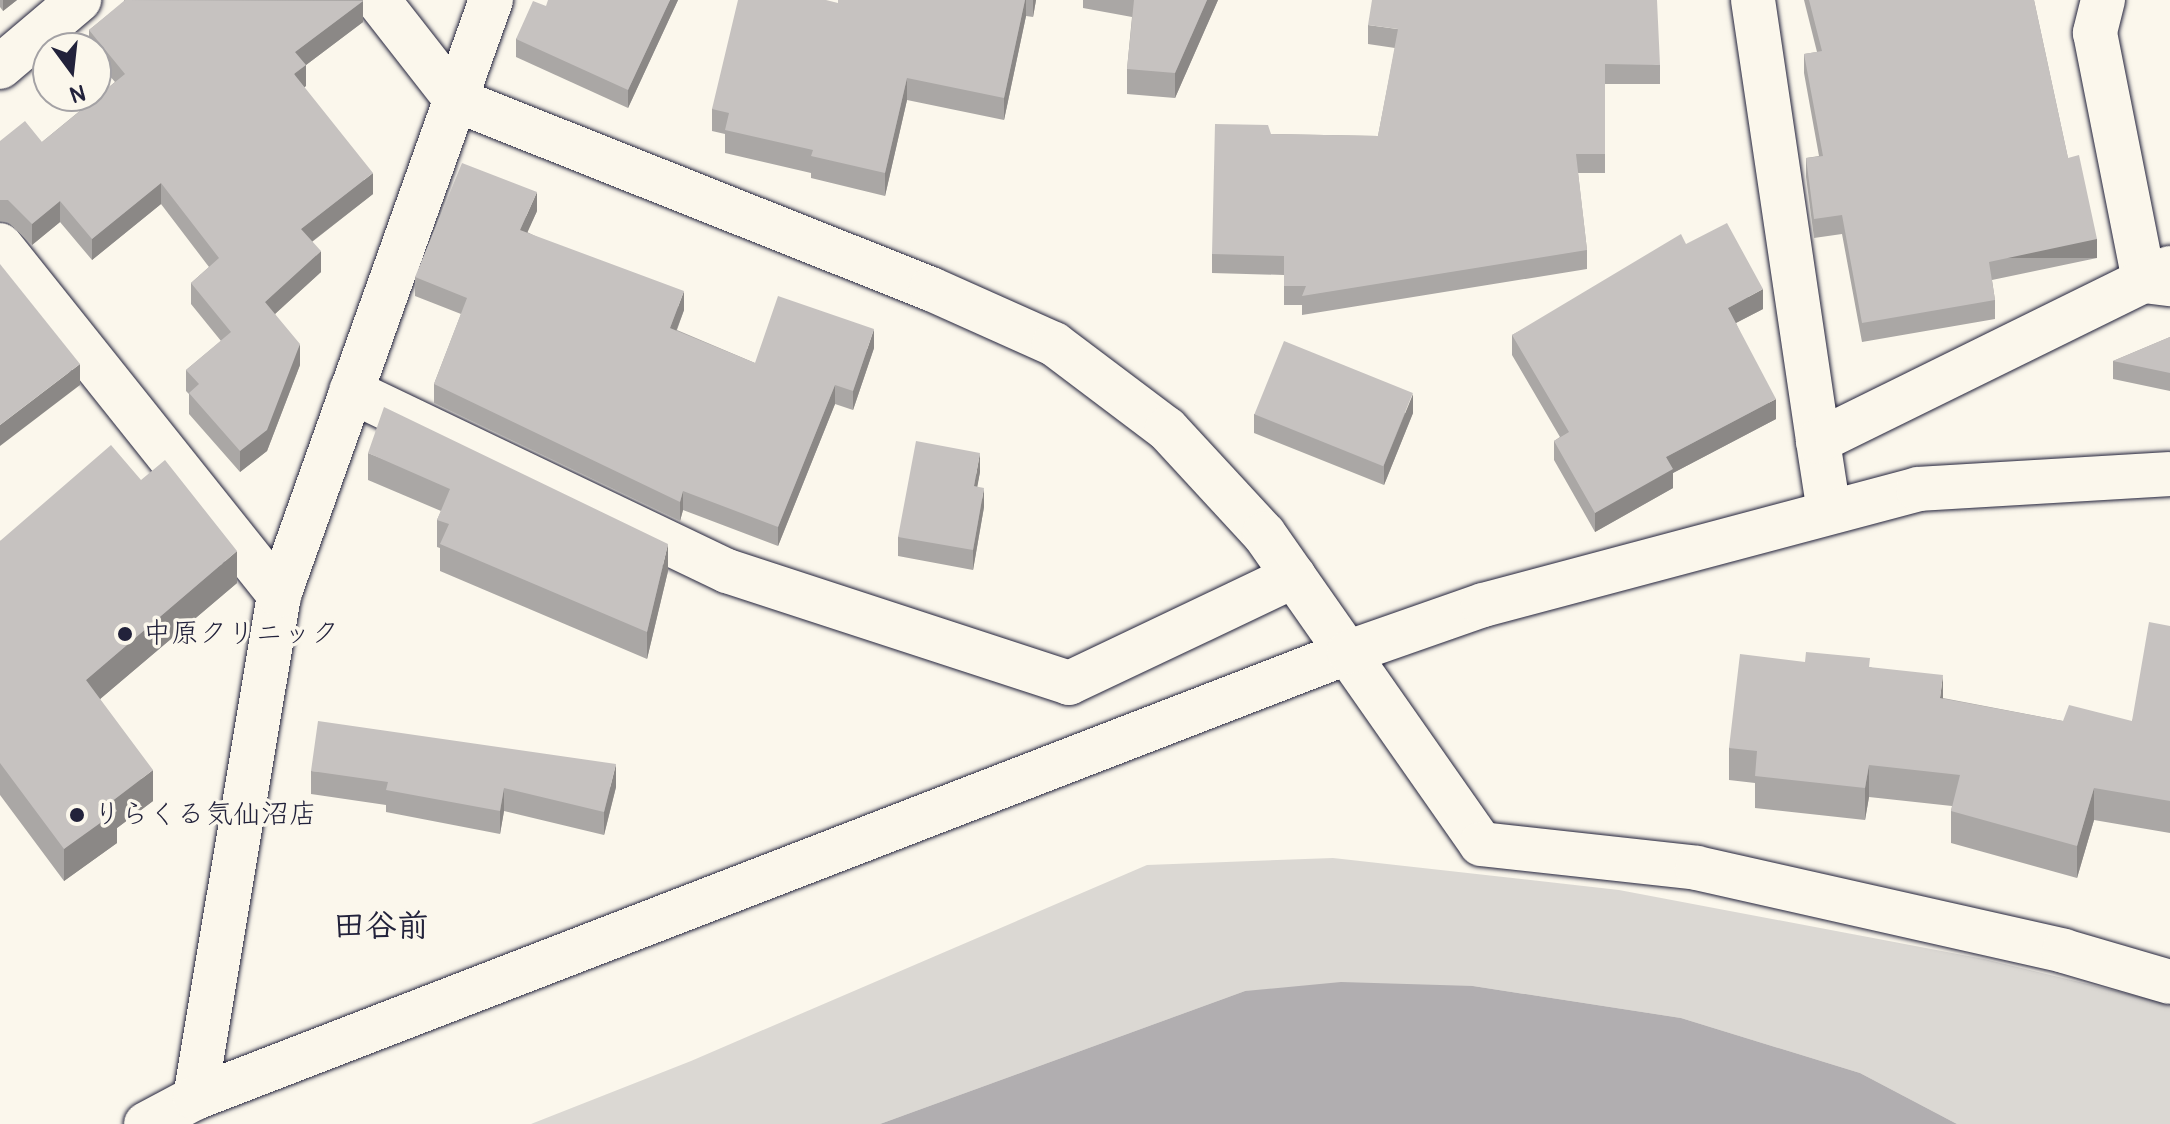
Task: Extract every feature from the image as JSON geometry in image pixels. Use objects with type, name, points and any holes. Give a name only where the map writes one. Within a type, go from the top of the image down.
[{"type":"street","points":[[0,67],[79,0]]},
{"type":"street","points":[[378,0],[456,100],[931,289],[1054,344],[1167,429],[1264,534],[1481,844],[1697,868],[2064,951],[2170,982]]},
{"type":"street","points":[[195,1098],[279,595],[491,0]]},
{"type":"street","points":[[1753,0],[1829,512]]},
{"type":"street","points":[[1818,441],[2161,278],[2095,33],[2103,0]]},
{"type":"street","points":[[0,245],[279,595]]},
{"type":"street","points":[[351,391],[727,571],[1069,683],[1294,576]]},
{"type":"street","points":[[146,1124],[195,1098],[1349,652],[1483,605],[1918,489],[2170,474]]},
{"type":"shaded area","points":[[1333,858],[1619,890],[1984,959],[2170,1004],[2170,1124],[1957,1124],[1860,1073],[1681,1018],[1473,986],[1245,991],[880,1124],[531,1124],[691,1061],[1147,865]]},
{"type":"shaded area","points":[[1341,982],[1473,986],[1681,1018],[1860,1073],[1957,1124],[880,1124],[1245,991]]},
{"type":"building","points":[[125,0],[363,1],[295,52],[306,65],[294,74],[373,173],[301,229],[321,251],[265,302],[300,344],[267,430],[240,451],[189,393],[199,384],[186,370],[231,332],[191,283],[219,258],[161,183],[92,239],[60,201],[32,224],[8,200],[0,200],[0,141],[25,121],[42,142],[79,112],[112,112],[112,85],[125,74],[112,58],[112,32],[89,30]]},
{"type":"building","points":[[548,0],[670,0],[628,90],[516,39],[533,1],[546,6]]},
{"type":"building","points":[[738,0],[826,0],[838,3],[838,0],[1025,0],[1004,98],[907,78],[885,173],[811,156],[813,150],[725,130],[729,113],[712,109]]},
{"type":"building","points":[[1134,0],[1207,0],[1175,73],[1127,69]]},
{"type":"building","points":[[1372,0],[1657,0],[1660,65],[1605,64],[1605,154],[1576,154],[1587,250],[1302,296],[1306,286],[1284,286],[1284,256],[1212,254],[1215,124],[1268,125],[1271,134],[1378,136],[1398,29],[1368,25]]},
{"type":"building","points":[[1809,0],[2034,0],[2068,158],[2079,155],[2097,239],[1989,262],[1995,300],[1862,323],[1842,215],[1814,219],[1806,158],[1823,156],[1804,54],[1822,51]]},
{"type":"building","points":[[462,163],[537,192],[520,230],[684,291],[670,328],[755,363],[778,296],[874,329],[853,391],[835,385],[778,527],[683,491],[680,502],[434,384],[467,298],[415,277]]},
{"type":"building","points":[[1727,223],[1763,289],[1728,308],[1776,399],[1666,457],[1673,469],[1595,513],[1554,441],[1569,432],[1512,335],[1681,234],[1686,244]]},
{"type":"building","points":[[0,264],[80,364],[0,425]]},
{"type":"building","points":[[2170,337],[2170,373],[2113,361]]},
{"type":"building","points":[[1284,341],[1413,393],[1383,466],[1254,414]]},
{"type":"building","points":[[384,407],[668,544],[647,632],[440,544],[449,524],[437,520],[450,489],[368,453]]},
{"type":"building","points":[[916,441],[980,453],[974,486],[984,488],[973,550],[898,537]]},
{"type":"building","points":[[111,445],[141,480],[165,460],[237,551],[86,680],[153,770],[111,802],[117,811],[64,849],[0,763],[0,541]]},
{"type":"building","points":[[2149,622],[2170,626],[2170,801],[2094,788],[2077,846],[1951,811],[1960,775],[1869,765],[1865,788],[1755,776],[1757,751],[1729,748],[1740,654],[1805,662],[1806,652],[1870,658],[1869,667],[1943,675],[1940,698],[2063,721],[2069,705],[2132,721]]},
{"type":"building","points":[[318,721],[616,764],[604,812],[504,788],[500,811],[386,790],[388,782],[311,771]]},
{"type":"place","name":"中原クリニック","points":[[125,634]]},
{"type":"place","name":"りらくる気仙沼店","points":[[77,815]]},
{"type":"district","name":"田谷前","points":[[381,926]]}]
